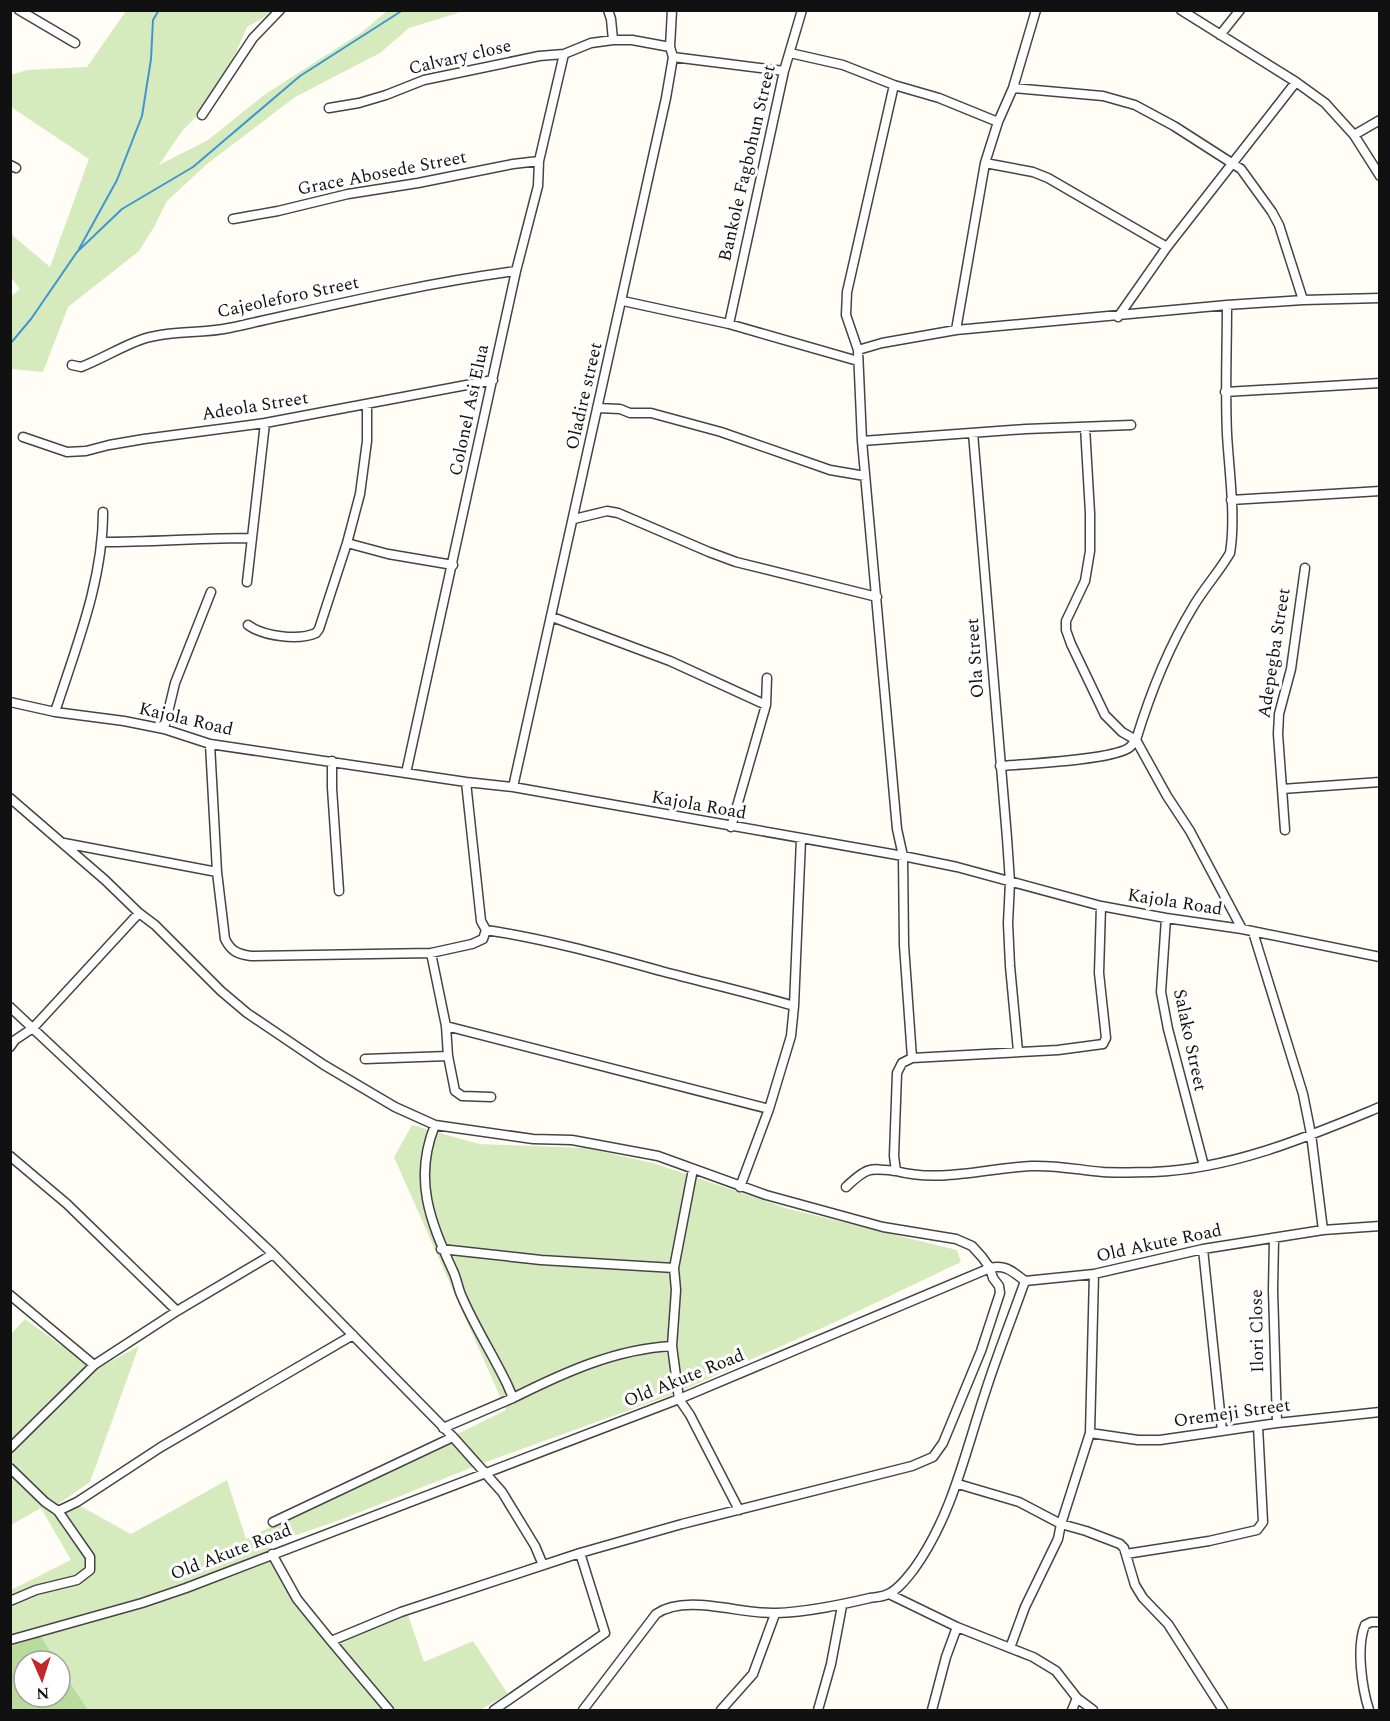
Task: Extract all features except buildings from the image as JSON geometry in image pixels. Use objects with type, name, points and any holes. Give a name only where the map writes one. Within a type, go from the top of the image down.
[{"type":"street","points":[[19,10],[75,43]]},
{"type":"street","points":[[202,115],[253,38],[280,10]]},
{"type":"street","points":[[608,10],[613,40]]},
{"type":"street","name":"Oladire street","points":[[513,787],[623,301],[673,57],[670,47],[672,10]]},
{"type":"street","name":"Bankole Fagbohun Street","points":[[729,324],[784,71],[802,10]]},
{"type":"street","points":[[956,330],[986,163],[998,122],[1014,88],[1036,10]]},
{"type":"street","points":[[1181,10],[1296,82],[1325,103],[1354,135],[1380,176]]},
{"type":"street","points":[[1220,35],[1240,10]]},
{"type":"street","points":[[564,54],[591,43],[613,40],[644,41],[670,47]]},
{"type":"street","points":[[790,52],[843,65],[894,85],[939,98],[998,122]]},
{"type":"street","name":"Calvary close","points":[[329,108],[359,103],[424,80],[538,56],[564,54]]},
{"type":"street","name":"Colonel Asi Elua","points":[[406,773],[516,271],[537,186],[539,161],[564,54]]},
{"type":"street","points":[[673,57],[784,71]]},
{"type":"street","points":[[1118,316],[1167,247],[1296,82]]},
{"type":"street","points":[[894,85],[847,292],[846,315],[858,350],[865,476],[897,829],[903,856],[904,945],[912,1058]]},
{"type":"street","points":[[1014,88],[1103,96],[1135,105],[1174,126],[1232,164],[1248,176],[1279,225],[1303,300]]},
{"type":"street","points":[[1354,135],[1380,120]]},
{"type":"street","name":"Grace Abosede Street","points":[[233,219],[278,212],[348,194],[539,161]]},
{"type":"street","points":[[986,163],[1034,172],[1048,178],[1167,247]]},
{"type":"street","name":"Cajeoleforo Street","points":[[72,365],[81,367],[141,339],[160,334],[225,329],[460,278],[516,271]]},
{"type":"street","points":[[858,350],[882,343],[956,330],[1227,305],[1380,298]]},
{"type":"street","points":[[623,301],[729,324],[858,361]]},
{"type":"street","points":[[1000,766],[1068,760],[1118,753],[1130,748],[1136,740],[1174,639],[1230,553],[1231,500],[1225,392],[1227,305]]},
{"type":"street","name":"Adeola Street","points":[[23,437],[67,452],[86,451],[144,439],[265,423],[493,380]]},
{"type":"street","points":[[1225,392],[1380,383]]},
{"type":"street","points":[[248,625],[258,632],[273,635],[303,636],[316,633],[319,628],[347,543],[360,494],[368,441],[367,404]]},
{"type":"street","points":[[597,408],[620,409],[630,413],[651,413],[721,432],[830,470],[865,476]]},
{"type":"street","points":[[247,582],[265,423]]},
{"type":"street","points":[[862,441],[1131,425]]},
{"type":"street","points":[[1085,427],[1090,551],[1085,581],[1066,621],[1066,630],[1105,715],[1122,732],[1136,740],[1167,796],[1190,831],[1242,929]]},
{"type":"street","name":"Ola Street","points":[[973,433],[1010,882],[1009,934],[1018,1051]]},
{"type":"street","points":[[1231,500],[1380,491]]},
{"type":"street","points":[[574,519],[607,511],[618,513],[736,562],[877,597]]},
{"type":"street","points":[[55,712],[92,595],[102,542],[103,512]]},
{"type":"street","points":[[102,542],[252,538]]},
{"type":"street","points":[[347,543],[388,554],[453,565]]},
{"type":"street","name":"Adepegba Street","points":[[1285,831],[1278,734],[1279,714],[1291,669],[1305,568]]},
{"type":"street","points":[[164,729],[176,683],[211,592]]},
{"type":"street","points":[[552,617],[670,661],[766,705]]},
{"type":"street","points":[[731,827],[766,705],[767,678]]},
{"type":"street","name":"Kajola Road","points":[[10,702],[55,712],[164,729],[210,744],[513,787],[903,856],[957,867],[1101,906],[1242,929],[1380,957]]},
{"type":"street","points":[[210,744],[217,872],[225,939],[229,948],[238,954],[251,956],[431,953],[472,944],[483,939],[486,930],[481,921],[465,782]]},
{"type":"street","points":[[332,761],[339,891]]},
{"type":"street","points":[[1282,789],[1380,782]]},
{"type":"street","points":[[10,798],[155,925],[221,992],[247,1013],[395,1107],[435,1125],[533,1139],[572,1140],[658,1156],[740,1187],[883,1227],[956,1239],[972,1246],[990,1268],[999,1286],[1000,1293],[981,1351],[943,1443],[933,1457],[912,1466],[879,1475],[682,1524],[580,1553],[401,1612],[331,1641]]},
{"type":"street","points":[[740,1187],[769,1109],[791,1036],[801,839]]},
{"type":"street","points":[[61,842],[217,872]]},
{"type":"street","points":[[896,1171],[894,1156],[897,1073],[902,1063],[912,1058],[1103,1044],[1107,1038],[1099,973],[1101,906]]},
{"type":"street","points":[[10,1047],[33,1028],[139,913]]},
{"type":"street","name":"Salako Street","points":[[1166,918],[1161,992],[1168,1029],[1204,1166]]},
{"type":"street","points":[[486,930],[516,934],[561,945],[734,988],[794,1006]]},
{"type":"street","points":[[1253,932],[1289,1042],[1303,1094],[1311,1134],[1323,1230]]},
{"type":"street","points":[[431,953],[446,1026],[448,1056],[455,1091],[462,1096],[491,1097]]},
{"type":"street","points":[[10,1007],[273,1254],[453,1437],[502,1492],[535,1546],[543,1565]]},
{"type":"street","points":[[446,1026],[769,1109]]},
{"type":"street","points":[[365,1059],[448,1056]]},
{"type":"street","points":[[846,1187],[859,1174],[870,1168],[910,1175],[958,1174],[1029,1166],[1062,1166],[1104,1172],[1156,1172],[1204,1166],[1274,1148],[1380,1107]]},
{"type":"street","points":[[435,1125],[428,1143],[424,1168],[428,1205],[441,1249],[462,1297],[513,1398]]},
{"type":"street","points":[[10,1156],[67,1204],[177,1311]]},
{"type":"street","points":[[693,1169],[674,1268],[676,1290],[672,1346],[679,1399],[690,1415],[740,1510]]},
{"type":"street","name":"Old Akute Road","points":[[1025,1281],[1094,1274],[1203,1249],[1323,1230],[1380,1227]]},
{"type":"street","name":"Ilori Close","points":[[1274,1239],[1273,1290],[1277,1423]]},
{"type":"street","points":[[441,1249],[548,1260],[674,1268]]},
{"type":"street","points":[[1203,1249],[1222,1431]]},
{"type":"street","points":[[10,1448],[94,1365],[177,1311],[273,1254]]},
{"type":"street","points":[[583,1710],[656,1614],[663,1610],[673,1606],[716,1606],[775,1614],[843,1606],[889,1594],[907,1579],[924,1554],[957,1484],[985,1392],[1025,1281],[1008,1268],[999,1266],[990,1268]]},
{"type":"street","name":"Old Akute Road","points":[[10,1640],[142,1603],[272,1554],[679,1399],[990,1268]]},
{"type":"street","points":[[1010,1648],[1024,1608],[1058,1539],[1090,1433],[1094,1274]]},
{"type":"street","points":[[10,1295],[94,1365]]},
{"type":"street","points":[[58,1511],[77,1502],[161,1447],[353,1335]]},
{"type":"street","points":[[443,1428],[571,1370],[616,1355],[672,1346]]},
{"type":"street","name":"Oremeji Street","points":[[1090,1433],[1149,1440],[1380,1412]]},
{"type":"street","points":[[1126,1554],[1209,1541],[1257,1530],[1261,1527],[1263,1522],[1258,1426]]},
{"type":"street","points":[[273,1522],[453,1437]]},
{"type":"street","points":[[10,1468],[45,1502],[58,1511],[90,1557],[90,1570],[77,1580],[36,1590],[10,1601]]},
{"type":"street","points":[[957,1484],[1019,1502],[1061,1524],[1120,1544],[1126,1554],[1135,1585],[1143,1598],[1168,1624],[1223,1710]]},
{"type":"street","points":[[494,1710],[605,1633],[580,1553]]},
{"type":"street","points":[[272,1554],[297,1599],[389,1710]]},
{"type":"street","points":[[889,1594],[957,1627],[1033,1657],[1056,1671],[1077,1698],[1093,1710]]},
{"type":"street","points":[[818,1710],[831,1664],[843,1606]]},
{"type":"street","points":[[721,1710],[753,1674],[775,1614]]},
{"type":"street","points":[[1369,1710],[1361,1664],[1363,1631],[1365,1625],[1380,1622]]},
{"type":"street","points":[[932,1710],[946,1657],[957,1627]]},
{"type":"street","points":[[1072,1710],[1077,1698]]},
{"type":"green space","points":[[126,11],[275,11],[247,27],[227,73],[207,106],[182,131],[159,165],[208,140],[264,95],[362,32],[387,11],[464,11],[409,28],[380,53],[295,97],[207,164],[167,201],[139,251],[68,307],[43,372],[11,369],[10,297],[20,289],[11,277],[11,234],[50,267],[89,159],[11,107],[11,75],[27,70],[87,67]]},
{"type":"green space","points":[[412,1125],[479,1144],[585,1148],[653,1163],[789,1209],[957,1250],[961,1262],[831,1324],[674,1394],[483,1463],[340,1520],[267,1545],[322,1639],[407,1612],[424,1662],[473,1641],[508,1694],[480,1710],[88,1710],[72,1685],[72,1649],[49,1649],[41,1636],[11,1646],[11,1590],[71,1560],[41,1508],[11,1525],[11,1334],[25,1319],[95,1370],[139,1346],[90,1482],[54,1507],[80,1506],[131,1534],[227,1480],[246,1539],[506,1410],[394,1157]]},
{"type":"green space","points":[[41,1636],[49,1649],[12,1649],[12,1709],[72,1709],[72,1685],[88,1710],[11,1710],[11,1646]]},
{"type":"waterway","points":[[79,249],[117,180],[142,116],[151,59],[153,20],[159,10]]},
{"type":"waterway","points":[[10,344],[31,319],[77,252],[122,209],[193,167],[300,76],[403,10]]}]
